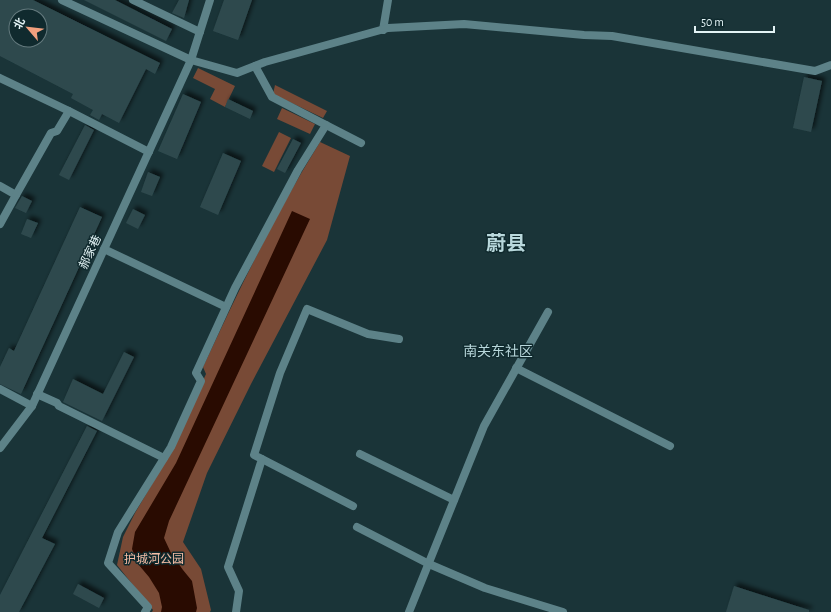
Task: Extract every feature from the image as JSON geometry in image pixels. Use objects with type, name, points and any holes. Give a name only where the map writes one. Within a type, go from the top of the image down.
[{"type":"street","points":[[62,0],[191,60],[237,73],[266,62],[388,28],[464,24],[584,35],[612,36],[814,71],[831,65]]},
{"type":"street","points":[[133,0],[200,32]]},
{"type":"street","name":"郝家巷","points":[[0,448],[32,406],[38,394],[191,60],[210,0]]},
{"type":"street","points":[[383,30],[388,0]]},
{"type":"street","points":[[255,66],[272,97],[361,143]]},
{"type":"street","points":[[0,78],[149,152]]},
{"type":"street","points":[[0,224],[51,133],[57,131],[69,111]]},
{"type":"street","points":[[145,612],[148,606],[108,564],[118,532],[171,447],[201,381],[196,374],[226,307],[298,170],[326,125]]},
{"type":"street","points":[[0,186],[16,195]]},
{"type":"street","points":[[104,249],[226,307]]},
{"type":"street","points":[[354,506],[254,455],[280,373],[307,309],[368,334],[399,339]]},
{"type":"street","points":[[409,612],[484,426],[548,312]]},
{"type":"street","points":[[516,368],[670,446]]},
{"type":"street","points":[[0,389],[32,406]]},
{"type":"street","points":[[38,394],[57,402],[59,406],[164,458]]},
{"type":"street","points":[[360,454],[454,500]]},
{"type":"street","points":[[236,612],[239,591],[228,567],[262,459]]},
{"type":"street","points":[[357,527],[429,564],[485,588],[563,612]]},
{"type":"green space","points":[[198,68],[235,86],[225,107],[210,99],[215,89],[193,78]]},
{"type":"green space","points":[[275,85],[327,111],[323,118],[273,94]]},
{"type":"green space","points":[[282,108],[315,124],[310,134],[277,119]]},
{"type":"green space","points":[[279,132],[291,138],[274,172],[262,166]]},
{"type":"green space","name":"护城河公园","points":[[320,142],[350,156],[327,240],[251,384],[207,473],[183,542],[201,569],[211,610],[210,612],[152,612],[153,610],[117,565],[123,537],[135,513],[168,457],[206,374],[203,367],[244,281],[288,197]]},
{"type":"shaded area","points":[[292,211],[310,219],[169,521],[164,538],[171,553],[192,581],[197,608],[196,612],[161,612],[162,607],[159,593],[149,577],[138,564],[132,549],[135,532],[176,463]]},
{"type":"building","points":[[0,0],[33,0],[160,63],[155,74],[146,69],[119,123],[102,114],[99,120],[90,115],[93,110],[71,98],[73,94],[0,56]]},
{"type":"building","points":[[84,0],[115,0],[172,29],[166,41]]},
{"type":"building","points":[[179,0],[189,0],[184,18],[172,13]]},
{"type":"building","points":[[224,0],[252,0],[238,40],[213,31]]},
{"type":"building","points":[[804,77],[822,81],[811,132],[793,128]]},
{"type":"building","points":[[183,94],[201,102],[177,159],[158,151]]},
{"type":"building","points":[[228,99],[253,111],[250,119],[225,107]]},
{"type":"building","points":[[85,125],[94,130],[69,180],[59,175]]},
{"type":"building","points":[[293,139],[301,143],[285,173],[277,169]]},
{"type":"building","points":[[223,153],[241,161],[218,215],[200,207]]},
{"type":"building","points":[[148,172],[160,177],[152,196],[141,192]]},
{"type":"building","points":[[22,196],[32,201],[26,213],[15,208]]},
{"type":"building","points":[[80,207],[102,217],[21,394],[0,384],[0,367],[9,348],[14,351]]},
{"type":"building","points":[[133,209],[145,215],[138,229],[126,223]]},
{"type":"building","points":[[27,219],[38,223],[31,238],[21,234]]},
{"type":"building","points":[[124,352],[134,357],[102,421],[63,402],[73,379],[103,394]]},
{"type":"building","points":[[87,426],[97,431],[42,538],[55,544],[19,612],[0,612],[0,595]]},
{"type":"building","points":[[78,584],[104,598],[99,608],[73,594]]},
{"type":"building","points":[[734,586],[809,610],[809,612],[726,612]]},
{"type":"district","name":"蔚县","points":[[506,244]]},
{"type":"district","name":"南关东社区","points":[[498,352]]}]
